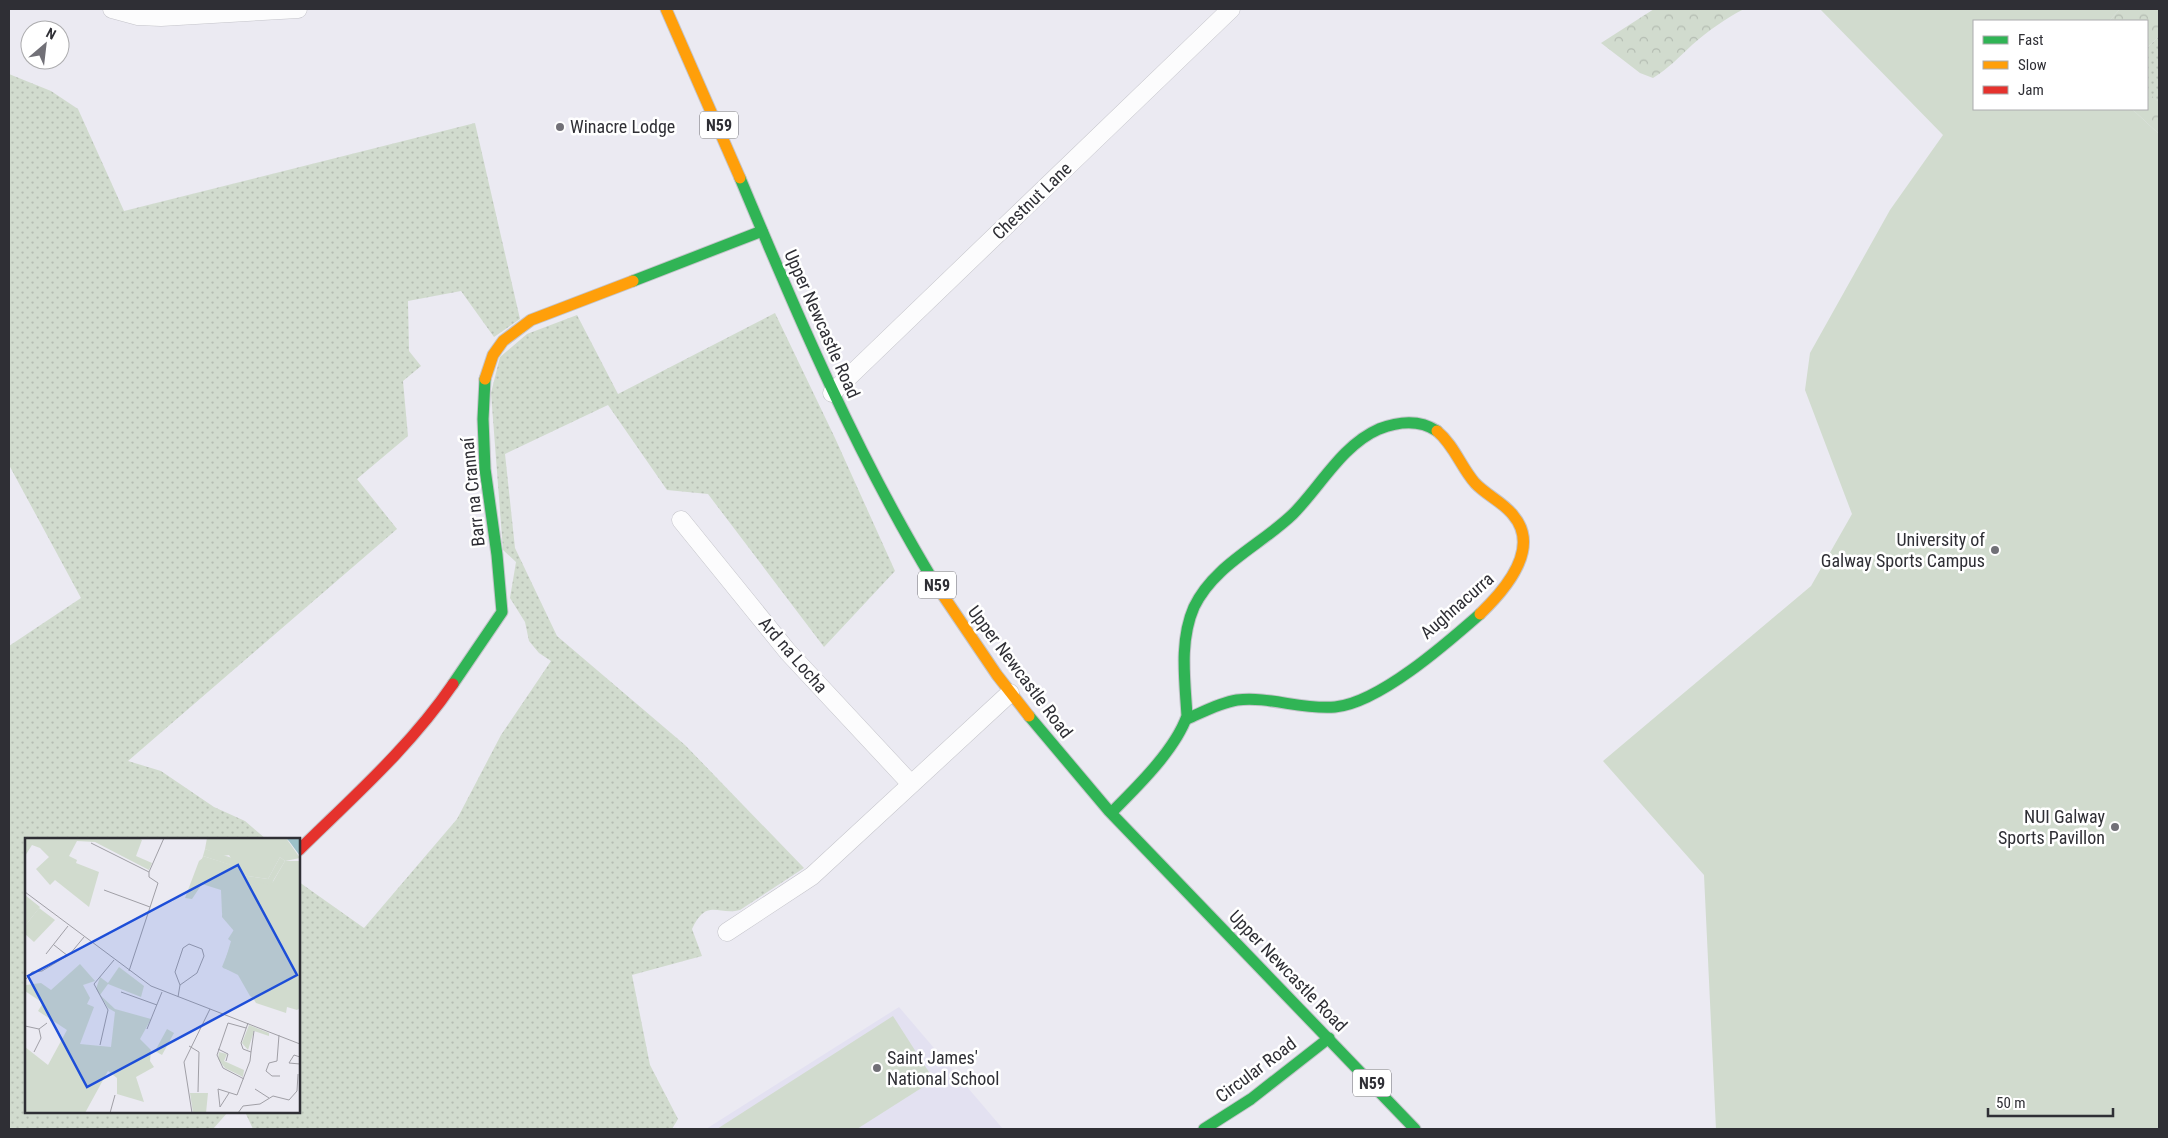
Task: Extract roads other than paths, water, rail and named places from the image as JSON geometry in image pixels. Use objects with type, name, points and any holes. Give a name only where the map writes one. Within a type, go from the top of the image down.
[{"type":"street","points":[[112,9],[138,16],[298,9]]},
{"type":"street","name":"Upper Newcastle Road","points":[[666,9],[703,87],[762,231],[832,393],[894,515],[948,605],[1033,724],[1177,881],[1415,1129]]},
{"type":"street","name":"Chestnut Lane","points":[[832,393],[1231,9]]},
{"type":"street","name":"Barr na Crannaí","points":[[300,849],[407,744],[433,713],[502,612],[497,555],[485,469],[483,419],[485,374],[493,354],[503,341],[530,320],[762,231]]},
{"type":"street","name":"Aughnacurra","points":[[1402,423],[1420,424],[1436,430],[1450,444],[1477,485],[1517,520],[1522,531],[1522,548],[1518,566],[1506,587],[1445,642],[1373,695],[1348,705],[1316,706],[1239,700],[1218,705],[1187,719],[1185,673],[1189,624],[1201,597],[1221,570],[1291,516],[1350,451],[1369,435],[1402,423]]},
{"type":"street","name":"Ard na Locha","points":[[681,520],[788,652],[912,784]]},
{"type":"street","points":[[727,932],[812,876],[1010,693]]},
{"type":"street","points":[[1112,812],[1163,754],[1187,719]]},
{"type":"street","name":"Circular Road","points":[[1204,1129],[1251,1099],[1329,1038]]},
{"type":"place","name":"Winacre Lodge","points":[[560,127]]},
{"type":"place","name":"University of Galway Sports Campus","points":[[1995,550]]},
{"type":"place","name":"NUI Galway Sports Pavillon","points":[[2115,827]]},
{"type":"place","name":"Saint James' National School","points":[[877,1068]]}]
